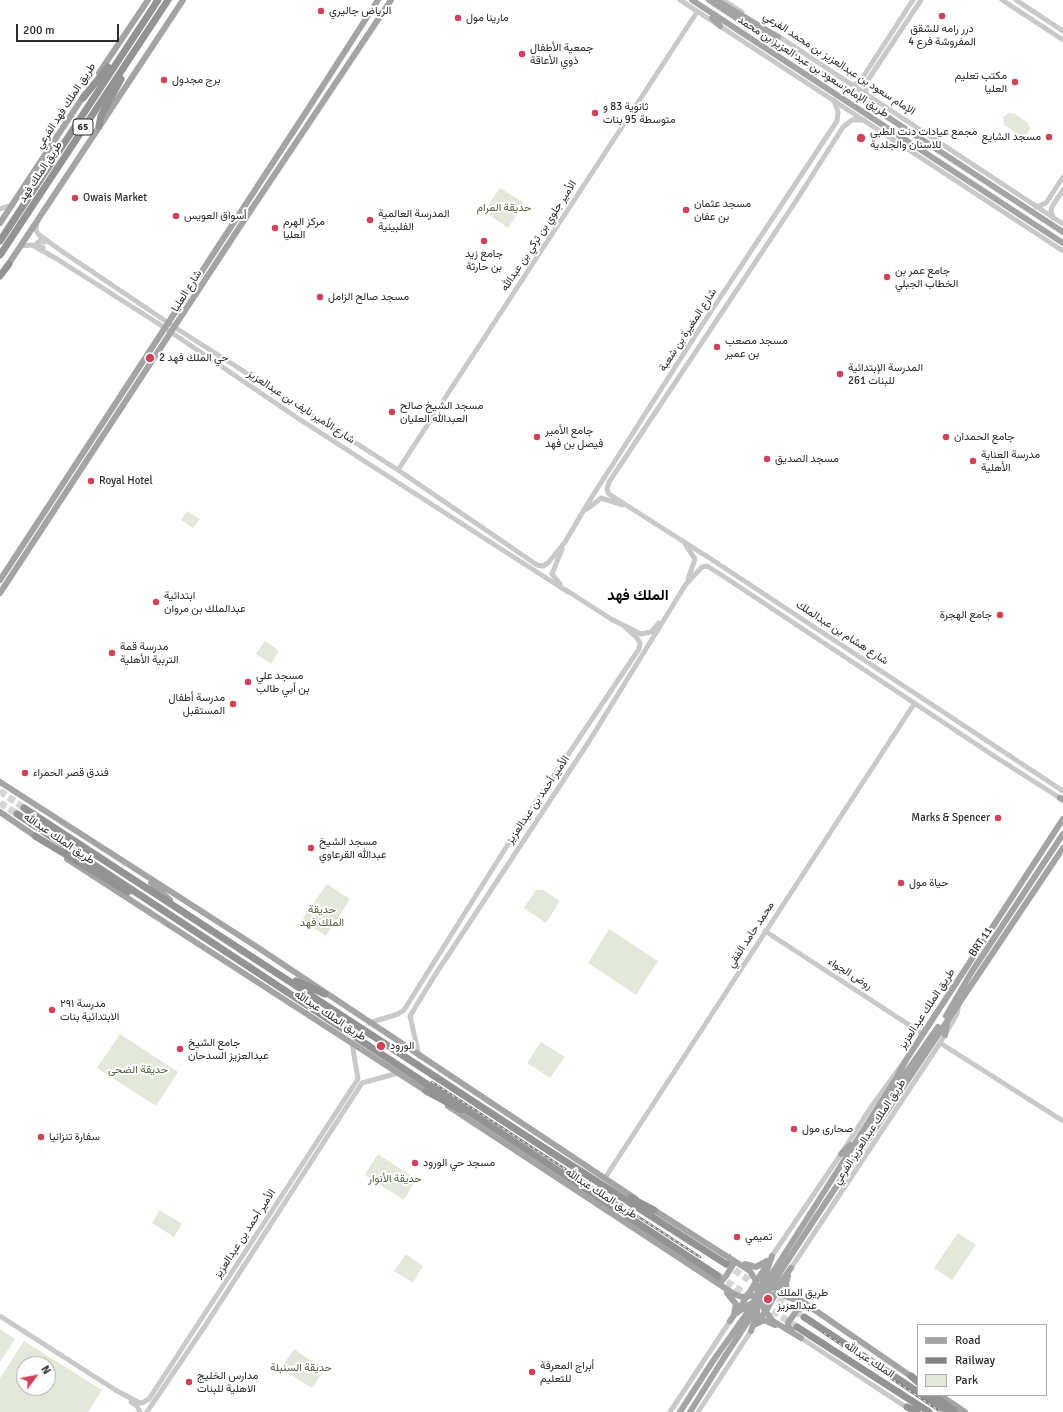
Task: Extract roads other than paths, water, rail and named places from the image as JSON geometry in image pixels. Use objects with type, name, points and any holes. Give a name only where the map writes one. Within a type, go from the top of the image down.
[{"type":"highway","name":"طريق الملك فهد","points":[[0,241],[158,0]]},
{"type":"highway","name":"طريق الملك فهد","points":[[0,255],[168,0]]},
{"type":"highway","points":[[83,98],[127,46]]},
{"type":"highway","points":[[99,126],[101,116],[132,55]]},
{"type":"highway","points":[[0,277],[9,264]]},
{"type":"highway","name":"طريق الملك عبدالله","points":[[24,808],[172,903],[586,1175],[726,1264]]},
{"type":"highway","name":"طريق الملك عبدالله","points":[[17,814],[718,1276]]},
{"type":"highway","points":[[34,836],[152,907],[182,922]]},
{"type":"highway","points":[[265,965],[325,994]]},
{"type":"highway","points":[[426,1091],[481,1122],[495,1128]]},
{"type":"highway","points":[[586,1175],[654,1210]]},
{"type":"highway","name":"الملك عبدالله","points":[[804,1317],[917,1391]]},
{"type":"highway","name":"الملك عبدالله","points":[[797,1327],[929,1412]]},
{"type":"highway","points":[[925,1396],[950,1412]]},
{"type":"highway","points":[[935,1396],[955,1412]]},
{"type":"highway","points":[[907,1407],[916,1412]]},
{"type":"main road","name":"طريق الملك فهد الفرعي","points":[[0,223],[148,0]]},
{"type":"main road","points":[[9,264],[37,219],[183,0]]},
{"type":"main road","points":[[379,0],[383,4],[388,0]]},
{"type":"main road","name":"شارع العليا","points":[[0,580],[379,0]]},
{"type":"main road","name":"شارع العليا","points":[[0,593],[282,162],[391,0]]},
{"type":"main road","points":[[686,0],[717,22],[720,26]]},
{"type":"main road","name":"طريق الإمام سعود بن عبد العزيز بن محمد","points":[[692,0],[1063,243]]},
{"type":"main road","name":"طريق الإمام سعود بن عبد العزيز بن محمد","points":[[709,0],[1063,232]]},
{"type":"main road","points":[[716,0],[778,37]]},
{"type":"main road","points":[[364,22],[373,11],[377,11],[379,14],[372,28]]},
{"type":"main road","points":[[276,157],[277,163],[282,162]]},
{"type":"main road","points":[[0,782],[254,945],[325,994],[654,1210],[745,1266],[756,1281],[760,1297],[766,1311],[773,1321],[801,1338]]},
{"type":"main road","points":[[0,788],[20,796]]},
{"type":"main road","name":"طريق الملك عبدالله","points":[[0,812],[74,864],[262,986],[333,1029],[708,1278]]},
{"type":"main road","points":[[48,814],[152,884],[172,903]]},
{"type":"main road","name":"طريق الملك عبدالعزيز","points":[[680,1412],[810,1214],[897,1077],[906,1060],[1063,819]]},
{"type":"main road","name":"BRT 11","points":[[841,1154],[877,1116],[948,1012],[971,973],[1063,834]]},
{"type":"main road","points":[[690,1412],[816,1217],[1063,848]]},
{"type":"main road","points":[[272,981],[292,1000],[333,1029]]},
{"type":"main road","points":[[945,1035],[948,1012]]},
{"type":"main road","points":[[459,1082],[499,1117]]},
{"type":"main road","points":[[582,1185],[639,1231]]},
{"type":"main road","points":[[714,1247],[752,1267],[760,1266],[772,1256]]},
{"type":"main road","points":[[708,1278],[717,1282],[722,1281],[733,1265],[730,1258],[714,1247]]},
{"type":"main road","points":[[772,1256],[769,1267],[773,1275],[780,1276],[791,1268]]},
{"type":"main road","points":[[730,1321],[747,1297],[772,1256]]},
{"type":"main road","points":[[751,1330],[757,1314],[760,1297],[772,1256]]},
{"type":"main road","points":[[751,1330],[766,1311],[783,1279],[791,1268]]},
{"type":"main road","points":[[791,1268],[786,1283],[787,1291],[916,1380]]},
{"type":"main road","points":[[708,1278],[734,1294],[747,1297],[760,1297],[776,1294],[790,1297],[810,1308]]},
{"type":"main road","points":[[708,1278],[733,1299],[736,1304],[730,1321]]},
{"type":"main road","points":[[736,1314],[783,1279]]},
{"type":"main road","points":[[801,1338],[790,1330],[788,1323],[799,1308],[810,1308]]},
{"type":"main road","points":[[730,1321],[743,1313],[748,1316],[751,1322],[751,1330]]},
{"type":"main road","points":[[751,1330],[760,1321],[768,1321],[801,1338]]},
{"type":"main road","points":[[941,1396],[965,1412]]},
{"type":"street","points":[[680,0],[1063,251]]},
{"type":"street","name":"الإمام سعود بن عبدالعزيز بن محمد الفرعي","points":[[723,0],[1063,224]]},
{"type":"street","points":[[866,94],[864,82],[913,0]]},
{"type":"street","points":[[852,85],[864,82],[921,0]]},
{"type":"street","points":[[1002,0],[1063,40]]},
{"type":"street","points":[[1016,0],[1063,31]]},
{"type":"street","name":"الأمير جلوي بن تركي بن عبدالله","points":[[398,470],[697,12]]},
{"type":"street","points":[[834,100],[838,112],[837,122],[842,120],[843,126],[852,120],[864,120]]},
{"type":"street","name":"شارع المغيرة بن شعبة","points":[[542,566],[548,563],[564,544],[704,322],[837,122]]},
{"type":"street","name":"شارع المغيرة بن شعبة","points":[[609,494],[607,486],[609,482],[786,217],[843,126]]},
{"type":"street","points":[[1036,207],[1047,202],[1063,177]]},
{"type":"street","points":[[1052,218],[1051,210],[1063,190]]},
{"type":"street","points":[[1047,202],[1049,205],[1053,205]]},
{"type":"street","points":[[0,209],[12,205]]},
{"type":"street","name":"شارع الأمير نايف بن عبدالعزيز","points":[[37,219],[36,230],[38,234],[111,283],[232,374],[568,592]]},
{"type":"street","points":[[58,259],[37,242],[41,240],[60,250]]},
{"type":"street","name":"شارع الأمير نايف بن عبدالعزيز","points":[[21,246],[32,245],[58,259],[107,292],[166,325]]},
{"type":"street","points":[[107,292],[114,294],[116,292],[116,288],[111,283]]},
{"type":"street","name":"شارع الأمير نايف بن عبدالعزيز","points":[[173,330],[235,365],[398,470],[537,565],[542,566]]},
{"type":"street","points":[[232,374],[226,367],[226,364],[228,363],[235,365]]},
{"type":"street","name":"شارع هشام بن عبدالملك","points":[[609,494],[680,539],[1063,791]]},
{"type":"street","points":[[583,513],[596,500],[601,498],[626,505]]},
{"type":"street","points":[[680,539],[695,559],[686,584]]},
{"type":"street","points":[[564,544],[552,574],[568,592],[624,626],[641,634],[651,632],[666,615]]},
{"type":"street","name":"شارع هشام بن عبدالملك","points":[[707,566],[753,595],[914,704],[1062,799]]},
{"type":"street","name":"الأمير أحمد بن عبدالعزيز","points":[[419,1056],[410,1016],[435,975],[588,743],[686,584],[702,567],[707,566]]},
{"type":"street","name":"الأمير أحمد بن عبدالعزيز","points":[[369,1023],[398,1014],[404,1010],[512,838],[639,649],[640,643],[637,638],[624,626]]},
{"type":"street","name":"محمد حامد الفقي","points":[[605,1178],[914,704]]},
{"type":"street","points":[[466,910],[474,916]]},
{"type":"street","name":"روض الجواء","points":[[766,931],[923,1034]]},
{"type":"street","name":"طريق الملك عبدالعزيز الفرعي","points":[[791,1268],[940,1043],[957,1014],[960,1004]]},
{"type":"street","name":"الأمير أحمد بن عبدالعزيز","points":[[115,1390],[138,1402],[142,1403],[149,1399],[358,1079],[352,1043]]},
{"type":"street","points":[[940,1043],[1063,1121]]},
{"type":"street","name":"طريق الملك عبدالعزيز الفرعي","points":[[772,1256],[871,1107],[898,1068],[906,1060]]},
{"type":"street","name":"الأمير أحمد بن عبدالعزيز","points":[[147,1412],[362,1083],[398,1073]]},
{"type":"street","points":[[245,1252],[251,1255]]},
{"type":"street","points":[[0,1316],[115,1390],[137,1406],[140,1412]]},
{"type":"street","points":[[670,1412],[730,1321]]},
{"type":"street","points":[[698,1412],[751,1330]]},
{"type":"street","points":[[801,1338],[907,1407]]},
{"type":"tunnel","points":[[0,791],[24,808]]},
{"type":"tunnel","points":[[0,803],[17,814]]},
{"type":"tunnel","points":[[726,1264],[760,1288]]},
{"type":"tunnel","points":[[718,1276],[753,1299]]},
{"type":"tunnel","points":[[769,1293],[804,1317]]},
{"type":"tunnel","points":[[764,1305],[797,1327]]},
{"type":"railway","points":[[432,1082],[700,1257]]},
{"type":"railway","points":[[824,1333],[917,1396]]},
{"type":"railway","points":[[917,1396],[941,1412]]},
{"type":"place","name":"الرياض جاليري","points":[[321,11]]},
{"type":"place","name":"درر رامه للشقق المفروشة فرع 4","points":[[942,16]]},
{"type":"place","name":"مارينا مول","points":[[458,18]]},
{"type":"place","name":"جمعية الأطفال ذوي الأعاقة","points":[[522,54]]},
{"type":"place","name":"برج مجدول","points":[[164,80]]},
{"type":"place","name":"مكتب تعليم العليا","points":[[1015,82]]},
{"type":"place","name":"ثانوية 83 و متوسطة 95 بنات","points":[[595,113]]},
{"type":"place","name":"مسجد الشايع","points":[[1049,137]]},
{"type":"place","name":"مجمع عيادات دنت الطبي للاسنان والجلدية","points":[[861,138]]},
{"type":"place","name":"Owais Market","points":[[75,198]]},
{"type":"place","name":"مسجد عثمان بن عفان","points":[[686,210]]},
{"type":"place","name":"أسواق العويس","points":[[176,216]]},
{"type":"place","name":"المدرسة العالمية الفلبينية","points":[[370,220]]},
{"type":"place","name":"مركز الهرم العليا","points":[[275,228]]},
{"type":"place","name":"جامع زيد بن حارثة","points":[[484,241]]},
{"type":"place","name":"جامع عمر بن الخطاب الجبلي","points":[[887,277]]},
{"type":"place","name":"مسجد صالح الزامل","points":[[320,297]]},
{"type":"place","name":"مسجد مصعب بن عمير","points":[[717,347]]},
{"type":"place","name":"حي الملك فهد 2","points":[[150,358]]},
{"type":"place","name":"المدرسة الإبتدائية 261 للبنات","points":[[840,374]]},
{"type":"place","name":"مسجد الشيخ صالح العبدالله العليان","points":[[392,412]]},
{"type":"place","name":"جامع الأمير فيصل بن فهد","points":[[537,437]]},
{"type":"place","name":"جامع الحمدان","points":[[946,437]]},
{"type":"place","name":"مسجد الصديق","points":[[767,459]]},
{"type":"place","name":"مدرسة العناية الأهلية","points":[[973,461]]},
{"type":"place","name":"Royal Hotel","points":[[91,481]]},
{"type":"place","name":"ابتدائية عبدالملك بن مروان","points":[[156,602]]},
{"type":"place","name":"جامع الهجرة","points":[[1000,615]]},
{"type":"place","name":"مدرسة قمة التربية الأهلية","points":[[112,653]]},
{"type":"place","name":"مسجد علي بن أبي طالب","points":[[248,682]]},
{"type":"place","name":"مدرسة أطفال المستقبل","points":[[233,704]]},
{"type":"place","name":"فندق قصر الحمراء","points":[[25,773]]},
{"type":"place","name":"Marks & Spencer","points":[[998,818]]},
{"type":"place","name":"مسجد الشيخ عبدالله القرعاوي","points":[[311,848]]},
{"type":"place","name":"حياة مول","points":[[901,883]]},
{"type":"place","name":"مدرسة ٢٩١ الابتدائية بنات","points":[[52,1010]]},
{"type":"place","name":"الورود","points":[[381,1046]]},
{"type":"place","name":"جامع الشيخ عبدالعزيز السدحان","points":[[180,1049]]},
{"type":"place","name":"صحارى مول","points":[[794,1129]]},
{"type":"place","name":"سفارة تنزانيا","points":[[41,1137]]},
{"type":"place","name":"مسجد حي الورود","points":[[415,1163]]},
{"type":"place","name":"تمیمي","points":[[737,1237]]},
{"type":"place","name":"طريق الملك عبدالعزيز","points":[[768,1299]]},
{"type":"place","name":"أبراج المعرفة للتعليم","points":[[532,1372]]},
{"type":"place","name":"مدارس الخليج الاهلية للبنات","points":[[189,1382]]},
{"type":"district","name":"الملك فهد","points":[[638,596]]},
{"type":"park label","name":"حديقة المرام","points":[[504,208]]},
{"type":"park label","name":"حديقة الملك فهد","points":[[322,916]]},
{"type":"park label","name":"حديقة الضحى","points":[[138,1070]]},
{"type":"park label","name":"حديقة الأنوار","points":[[395,1179]]},
{"type":"park label","name":"حديقة السنبلة","points":[[301,1368]]}]
